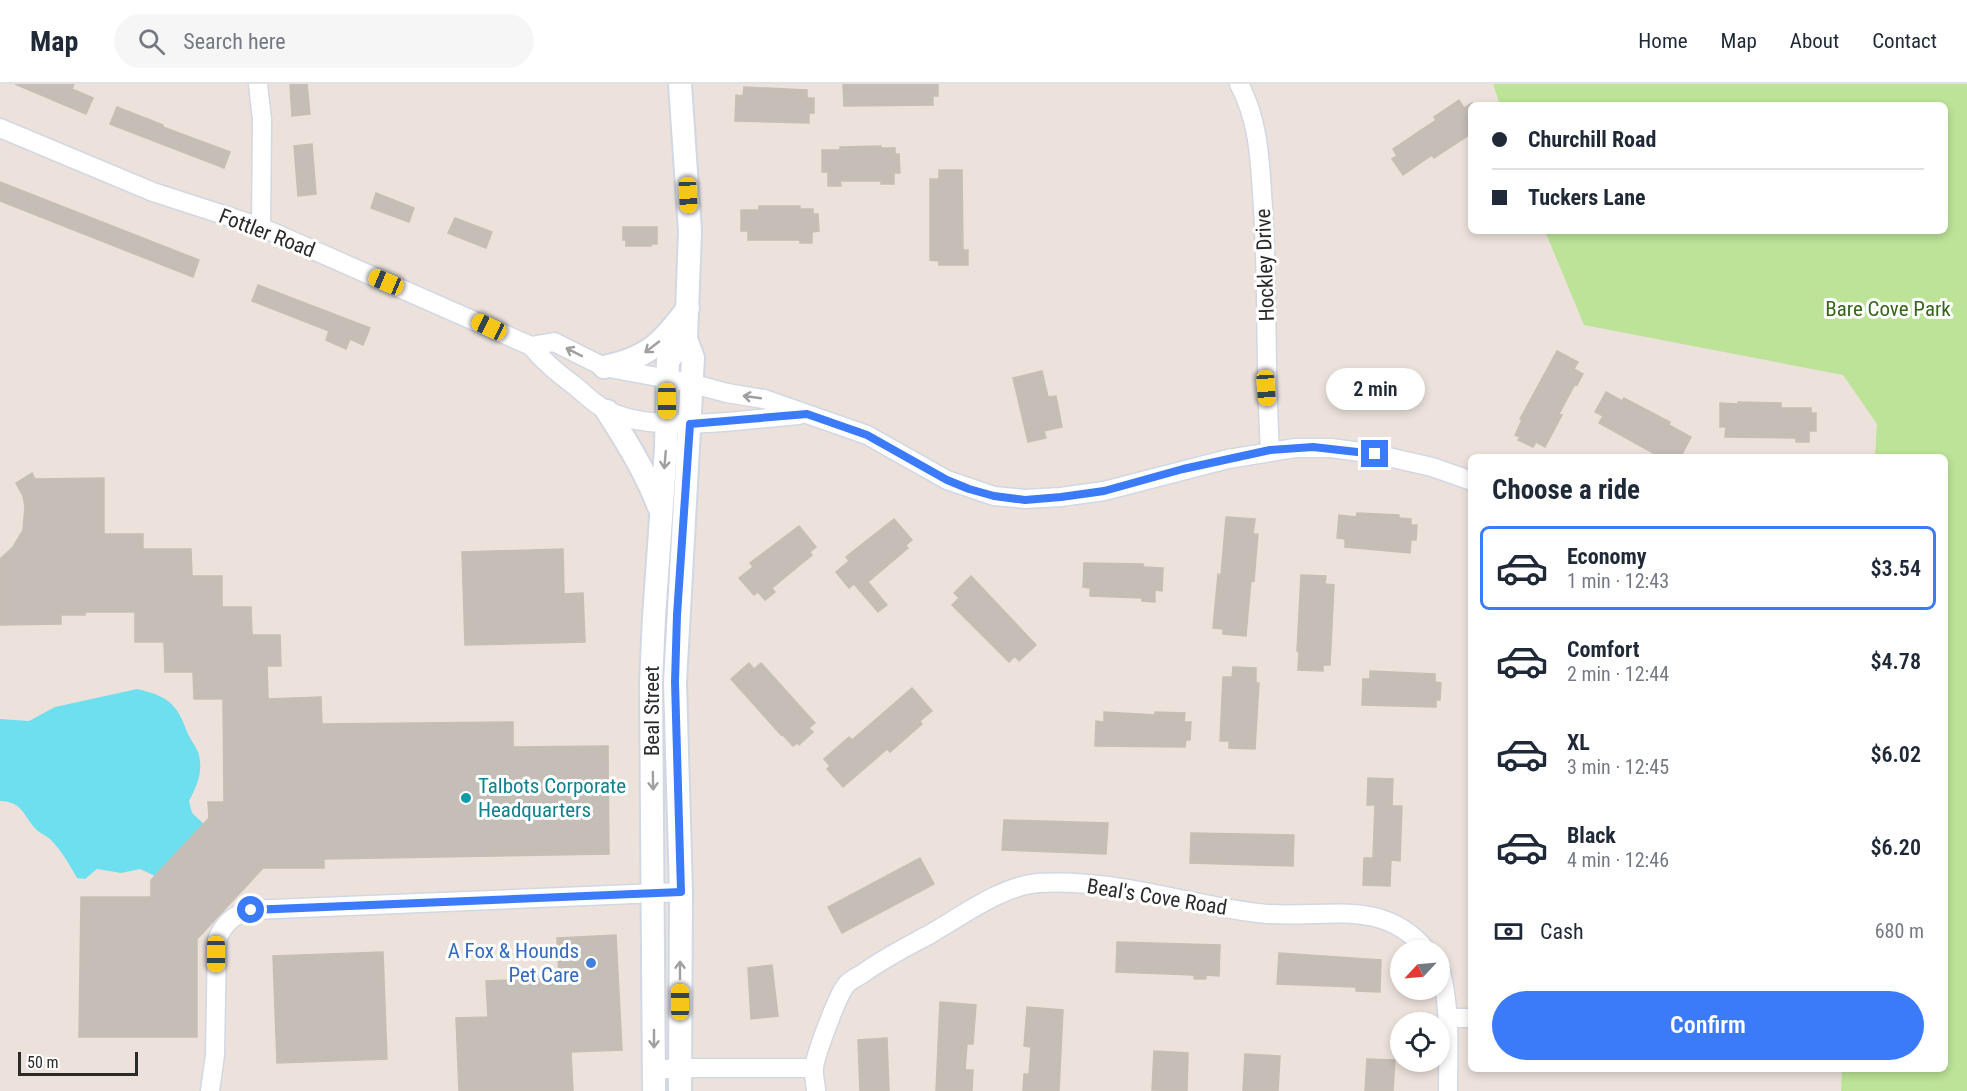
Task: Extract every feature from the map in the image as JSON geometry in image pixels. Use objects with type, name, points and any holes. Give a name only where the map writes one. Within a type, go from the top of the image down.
[{"type":"street","points":[[258,84],[262,120],[261,227]]},
{"type":"street","name":"Beal Street","points":[[680,84],[690,231],[686,339],[693,358],[675,682],[681,892],[680,1091]]},
{"type":"street","name":"Hockley Drive","points":[[1239,84],[1248,100],[1260,152],[1266,252],[1266,388],[1270,450]]},
{"type":"street","name":"Fottler Road","points":[[0,128],[153,192],[261,227],[531,346],[545,364],[607,411],[666,424],[807,414]]},
{"type":"street","points":[[604,367],[635,359],[648,352],[673,329],[688,308]]},
{"type":"street","name":"Beal Street","points":[[654,1081],[651,682],[668,360],[686,339]]},
{"type":"street","name":"Fottler Road","points":[[531,346],[554,342],[604,367],[764,399],[867,435],[947,480],[994,496],[1025,500],[1104,491],[1183,469],[1270,450],[1313,447],[1375,454],[1432,466],[1468,480]]},
{"type":"street","points":[[607,411],[633,451],[660,510]]},
{"type":"street","name":"Beal's Cove Road","points":[[816,1091],[814,1068],[832,1014],[846,985],[880,960],[970,910],[1010,890],[1036,883],[1112,885],[1211,906],[1278,915],[1343,912],[1386,919],[1419,940]]},
{"type":"street","points":[[210,1091],[215,1055],[217,940],[222,928],[230,919],[241,913],[251,910],[681,892]]},
{"type":"street","points":[[1450,1018],[1468,1018]]},
{"type":"street","points":[[654,1081],[680,1068],[814,1068]]},
{"type":"street","points":[[1448,1072],[1448,1091]]},
{"type":"green space","name":"Bare Cove Park","points":[[1493,84],[1967,84],[1967,1091],[1841,1091],[1842,1072],[1948,1072],[1948,454],[1875,454],[1877,424],[1843,375],[1584,325],[1546,234],[1948,234],[1948,102],[1499,102]]},
{"type":"water","points":[[137,689],[163,698],[175,707],[197,749],[200,771],[189,801],[192,813],[204,824],[155,876],[140,869],[121,873],[97,869],[85,879],[77,878],[58,848],[37,830],[18,806],[0,801],[0,719],[29,721],[55,707]]},
{"type":"building","points":[[15,84],[74,84],[72,89],[93,98],[86,114]]},
{"type":"building","points":[[290,84],[307,84],[310,114],[292,116]]},
{"type":"building","points":[[843,84],[938,84],[938,96],[933,96],[933,105],[844,106]]},
{"type":"building","points":[[744,87],[807,90],[807,98],[814,98],[814,113],[809,113],[809,123],[735,121],[736,95],[743,96]]},
{"type":"building","points":[[1459,100],[1464,108],[1468,106],[1468,136],[1434,158],[1432,155],[1403,175],[1392,159],[1397,156],[1393,149],[1436,120],[1434,117]]},
{"type":"building","points":[[117,107],[230,152],[224,168],[110,124]]},
{"type":"building","points":[[312,144],[316,194],[298,196],[294,146]]},
{"type":"building","points":[[881,146],[881,148],[895,148],[895,154],[899,154],[900,173],[894,173],[894,184],[881,184],[881,181],[840,181],[841,186],[828,186],[828,172],[822,172],[822,150]]},
{"type":"building","points":[[939,170],[962,170],[963,250],[968,250],[968,265],[939,265],[939,261],[930,260],[930,179],[939,179]]},
{"type":"building","points":[[0,182],[199,260],[193,277],[0,201]]},
{"type":"building","points":[[376,193],[414,208],[409,222],[371,208]]},
{"type":"building","points":[[759,206],[800,206],[800,209],[813,209],[813,214],[818,214],[819,231],[812,232],[812,243],[800,243],[800,240],[748,240],[748,231],[741,231],[741,210],[759,210]]},
{"type":"building","points":[[455,218],[492,232],[486,248],[448,233]]},
{"type":"building","points":[[623,227],[657,227],[657,244],[626,246],[626,240],[623,240]]},
{"type":"building","points":[[258,285],[370,328],[363,345],[350,339],[346,349],[326,340],[329,331],[252,301]]},
{"type":"building","points":[[1557,351],[1578,362],[1574,369],[1583,374],[1559,414],[1562,415],[1545,447],[1536,442],[1533,447],[1518,440],[1520,437],[1515,435],[1522,420],[1520,419]]},
{"type":"building","points":[[1042,371],[1048,397],[1056,396],[1062,427],[1044,431],[1046,438],[1028,442],[1013,378]]},
{"type":"building","points":[[1606,392],[1622,401],[1624,398],[1670,422],[1669,425],[1691,437],[1682,454],[1655,454],[1599,423],[1603,416],[1595,412]]},
{"type":"building","points":[[1738,402],[1781,403],[1781,408],[1811,408],[1811,413],[1816,413],[1816,431],[1809,431],[1809,442],[1796,442],[1796,438],[1725,437],[1726,427],[1720,427],[1720,403],[1738,404]]},
{"type":"building","points":[[32,473],[35,479],[104,478],[104,534],[143,534],[143,549],[191,549],[192,576],[222,576],[222,607],[251,607],[252,635],[280,635],[281,666],[267,666],[268,699],[321,697],[322,724],[513,722],[513,747],[608,746],[609,854],[324,859],[324,868],[263,868],[197,939],[197,1037],[79,1037],[81,897],[151,897],[151,880],[209,818],[208,802],[224,802],[223,699],[194,699],[193,672],[165,672],[164,642],[135,642],[135,612],[85,612],[85,615],[61,615],[61,624],[0,625],[0,559],[13,547],[23,530],[25,507],[23,496],[16,483]]},
{"type":"building","points":[[1357,513],[1399,515],[1399,518],[1411,519],[1411,525],[1417,525],[1416,540],[1411,540],[1410,553],[1345,547],[1345,539],[1337,538],[1339,515],[1356,517]]},
{"type":"building","points":[[1226,517],[1255,519],[1253,534],[1258,534],[1246,636],[1223,634],[1223,629],[1213,628]]},
{"type":"building","points":[[894,519],[912,540],[906,545],[908,548],[868,582],[887,605],[878,612],[854,584],[849,588],[836,572],[849,561],[846,557]]},
{"type":"building","points":[[799,526],[816,547],[810,552],[812,555],[772,588],[775,592],[765,600],[758,592],[754,595],[739,578],[753,567],[750,563]]},
{"type":"building","points":[[563,549],[564,594],[583,593],[585,642],[465,645],[462,552]]},
{"type":"building","points":[[1084,563],[1143,564],[1144,567],[1163,568],[1162,591],[1155,590],[1155,602],[1142,601],[1142,598],[1090,596],[1090,588],[1083,587]]},
{"type":"building","points":[[1301,575],[1326,576],[1325,584],[1334,585],[1330,665],[1323,665],[1323,671],[1298,670]]},
{"type":"building","points":[[971,576],[1036,645],[1019,661],[1015,656],[1009,662],[952,605],[959,598],[954,593]]},
{"type":"building","points":[[749,663],[754,669],[761,663],[815,723],[809,728],[813,732],[799,745],[797,743],[793,746],[781,735],[731,679]]},
{"type":"building","points":[[1233,667],[1256,668],[1256,683],[1259,683],[1255,749],[1229,748],[1229,741],[1220,741],[1223,677],[1232,677]]},
{"type":"building","points":[[1370,671],[1435,674],[1435,682],[1441,683],[1440,700],[1436,700],[1436,707],[1362,705],[1363,679],[1370,679]]},
{"type":"building","points":[[912,688],[932,711],[920,721],[922,724],[890,752],[887,749],[843,787],[827,769],[830,766],[824,759],[849,737],[852,740]]},
{"type":"building","points":[[1104,712],[1155,715],[1155,712],[1185,713],[1184,722],[1191,722],[1190,740],[1186,740],[1185,747],[1095,746],[1096,721],[1104,722]]},
{"type":"building","points":[[1368,778],[1393,779],[1392,806],[1402,806],[1400,861],[1391,860],[1390,886],[1363,885],[1364,858],[1373,858],[1375,805],[1367,805]]},
{"type":"building","points":[[1004,820],[1108,823],[1106,854],[1002,850]]},
{"type":"building","points":[[1191,833],[1294,835],[1293,866],[1190,863]]},
{"type":"building","points":[[920,858],[934,884],[842,933],[828,907]]},
{"type":"building","points":[[616,935],[622,1050],[571,1052],[573,1091],[459,1091],[456,1018],[488,1017],[486,981],[559,978],[557,938]]},
{"type":"building","points":[[1117,942],[1220,945],[1219,976],[1206,975],[1206,979],[1194,979],[1194,975],[1116,972]]},
{"type":"building","points":[[383,952],[387,1059],[277,1063],[273,956]]},
{"type":"building","points":[[1279,953],[1381,960],[1380,992],[1356,991],[1356,987],[1277,984]]},
{"type":"building","points":[[772,965],[778,1016],[751,1019],[748,968]]},
{"type":"building","points":[[940,1002],[976,1005],[973,1044],[967,1044],[965,1070],[973,1070],[972,1091],[936,1091]]},
{"type":"building","points":[[1027,1007],[1063,1010],[1059,1091],[1023,1091],[1024,1074],[1029,1074],[1031,1047],[1024,1046]]},
{"type":"building","points":[[887,1038],[889,1091],[860,1091],[858,1040]]},
{"type":"building","points":[[1154,1051],[1188,1053],[1187,1091],[1152,1090]]},
{"type":"building","points":[[1245,1054],[1280,1056],[1278,1091],[1243,1091]]},
{"type":"building","points":[[1367,1059],[1390,1060],[1390,1072],[1394,1072],[1393,1091],[1365,1091]]},
{"type":"place","name":"Talbots Corporate Headquarters","points":[[466,798]]},
{"type":"place","name":"A Fox & Hounds Pet Care","points":[[591,963]]},
{"type":"route","points":[[251,910],[322,909],[681,892],[675,682],[677,615],[690,424],[807,414],[867,435],[947,480],[969,489],[994,496],[1025,500],[1104,491],[1183,469],[1270,450],[1313,447],[1375,454]]}]
